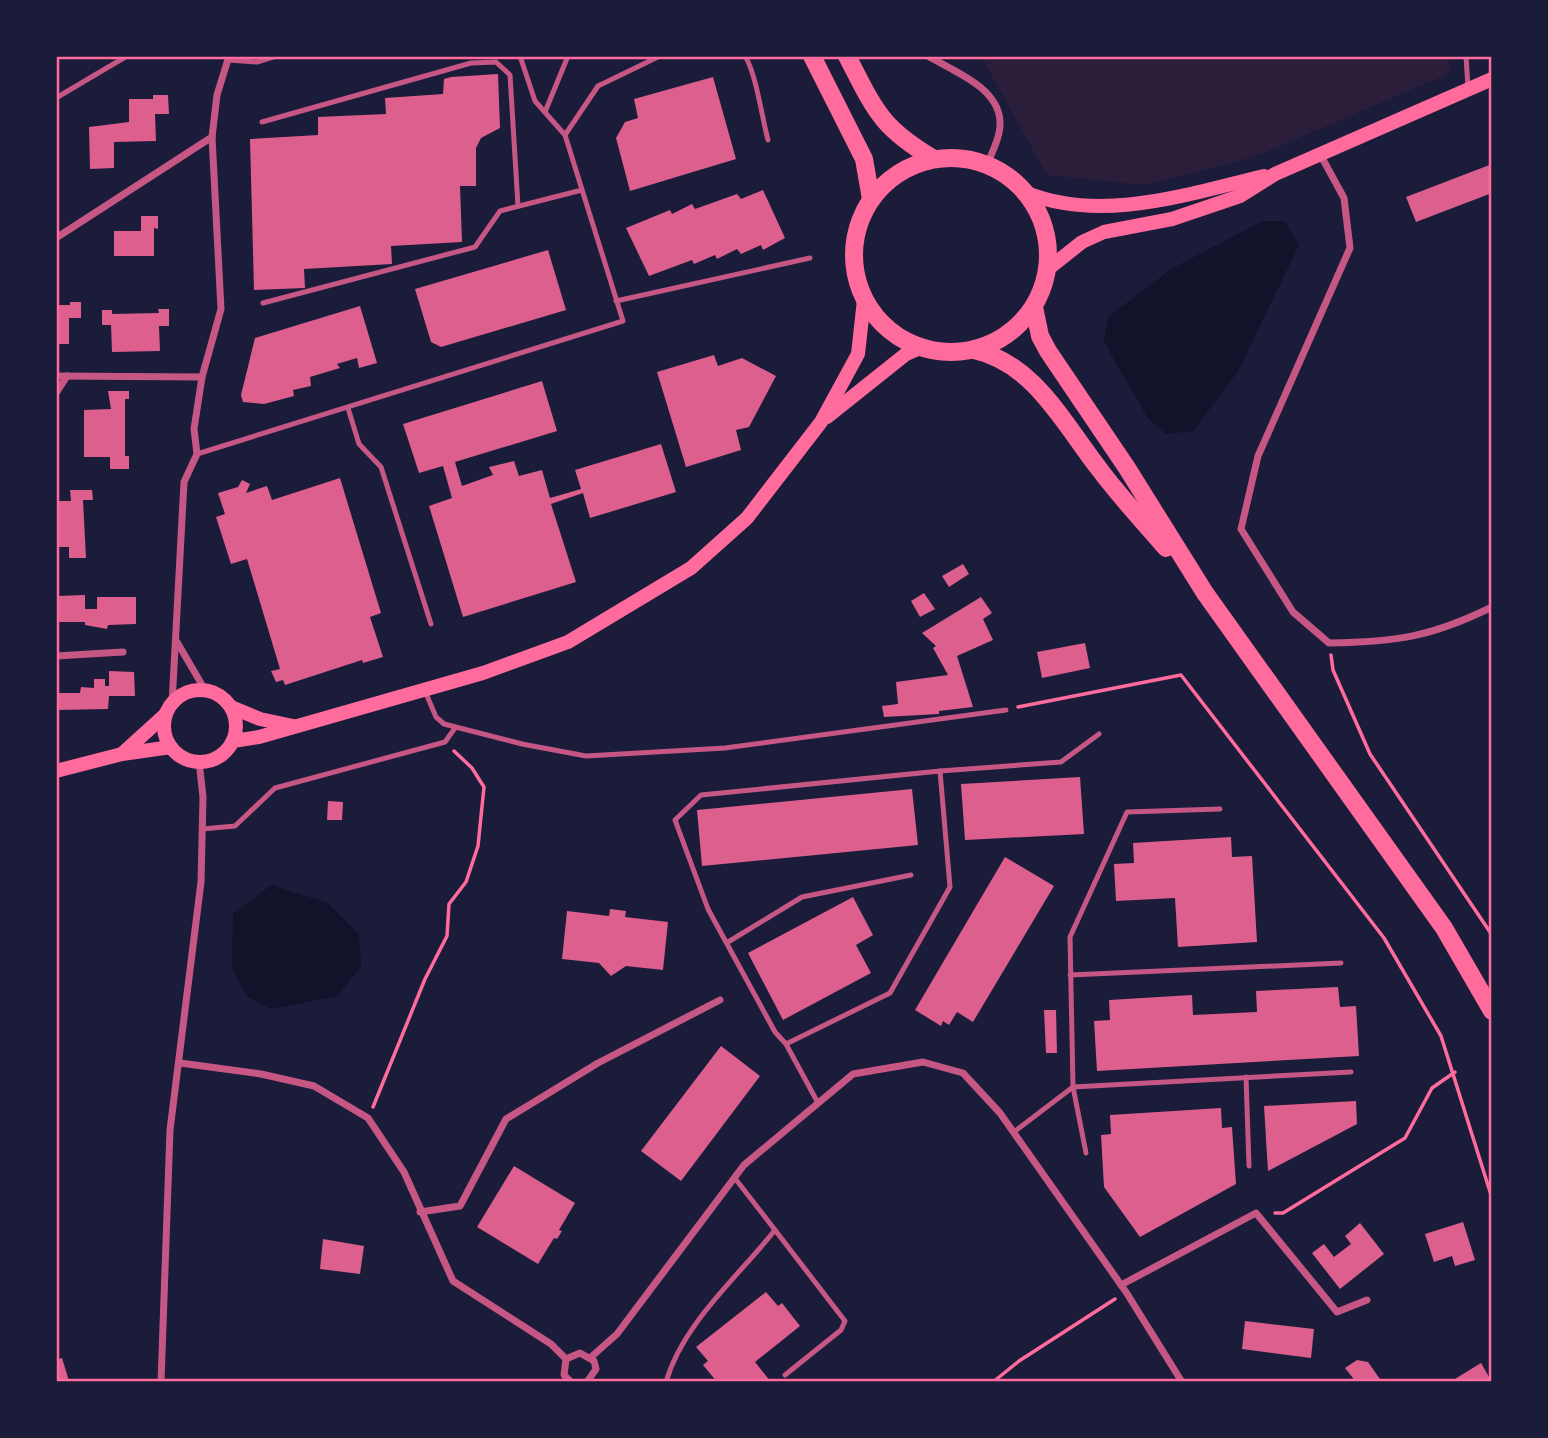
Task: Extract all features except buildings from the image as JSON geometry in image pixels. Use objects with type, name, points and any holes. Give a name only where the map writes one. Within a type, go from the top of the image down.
[{"type":"main road","points":[[812,56],[864,159],[871,200]]},
{"type":"main road","points":[[847,56],[877,113],[894,134],[934,159]]},
{"type":"main road","points":[[1048,269],[1082,242],[1104,232],[1172,219],[1240,196],[1275,174],[1492,79]]},
{"type":"main road","points":[[961,158],[988,165],[1009,176],[1027,193],[1041,216],[1048,242],[1048,269],[1034,307],[1018,326],[998,341],[974,350],[947,353],[920,348],[887,329],[864,300],[854,266],[856,231],[871,200],[888,180],[910,167],[934,159],[961,158]]},
{"type":"main road","points":[[1027,193],[1061,205],[1103,206],[1165,199],[1275,174]]},
{"type":"main road","points":[[233,741],[425,691],[568,642],[691,568],[747,518],[821,422],[858,354],[864,300]]},
{"type":"main road","points":[[1034,307],[1040,336],[1048,351],[1127,468],[1205,593],[1444,928],[1492,1011]]},
{"type":"main road","points":[[821,422],[906,354],[920,348]]},
{"type":"main road","points":[[974,350],[994,354],[1025,375],[1102,472],[1205,593]]},
{"type":"main road","points":[[122,754],[192,691],[205,690],[215,693],[231,707],[260,719],[295,727]]},
{"type":"main road","points":[[169,709],[166,737],[171,747],[188,760],[199,761],[219,757],[233,741],[236,718],[231,707]]},
{"type":"main road","points":[[56,771],[122,754],[171,747]]},
{"type":"street","points":[[928,56],[986,92],[995,105],[1000,121],[988,165]]},
{"type":"street","points":[[169,709],[177,642],[176,609],[184,482],[197,454],[194,429],[202,377],[221,309],[212,137],[217,95],[229,58]]},
{"type":"street","points":[[56,238],[212,137]]},
{"type":"street","points":[[1320,154],[1345,198],[1350,248],[1258,456],[1241,529],[1293,612],[1329,643],[1391,642],[1452,626],[1492,607]]},
{"type":"street","points":[[56,376],[202,377]]},
{"type":"street","points":[[56,393],[66,376]]},
{"type":"street","points":[[177,642],[205,690]]},
{"type":"street","points":[[56,656],[123,652]]},
{"type":"street","points":[[161,1382],[170,1130],[201,882],[199,761]]},
{"type":"street","points":[[419,1212],[460,1206],[506,1119],[598,1063],[720,1000]]},
{"type":"street","points":[[590,1358],[617,1334],[744,1165],[853,1074],[923,1062],[963,1073],[1014,1132],[1126,1292],[1182,1382]]},
{"type":"street","points":[[180,1063],[261,1074],[314,1086],[368,1118],[404,1172],[419,1212],[453,1281],[551,1344],[566,1359]]},
{"type":"street","points":[[1121,1285],[1256,1213],[1337,1312],[1367,1300]]},
{"type":"street","points":[[566,1359],[580,1353],[590,1358],[596,1369],[587,1382]]},
{"type":"street","points":[[566,1359],[564,1375],[572,1382]]},
{"type":"lane","points":[[56,98],[127,56]]},
{"type":"lane","points":[[229,58],[257,62],[276,56]]},
{"type":"lane","points":[[197,454],[623,321],[565,135],[535,101],[520,56]]},
{"type":"lane","points":[[545,112],[568,56]]},
{"type":"lane","points":[[565,135],[597,86],[660,56]]},
{"type":"lane","points":[[745,56],[752,67],[754,91],[768,140]]},
{"type":"lane","points":[[1466,56],[1468,88]]},
{"type":"lane","points":[[262,122],[471,63],[496,61],[510,75],[518,206]]},
{"type":"lane","points":[[263,303],[475,247],[500,211],[582,190]]},
{"type":"lane","points":[[616,301],[810,258]]},
{"type":"lane","points":[[348,408],[359,444],[381,467],[431,624]]},
{"type":"lane","points":[[425,691],[436,717],[444,724],[586,756],[725,748],[1006,710]]},
{"type":"lane","points":[[202,829],[235,826],[275,788],[445,742],[455,728]]},
{"type":"lane","points":[[818,1103],[786,1044],[775,1032],[708,909],[675,820],[701,795],[1061,762],[1099,734]]},
{"type":"lane","points":[[786,1044],[890,993],[950,887],[940,771]]},
{"type":"lane","points":[[1086,1153],[1073,1087],[1069,936],[1127,812],[1220,808]]},
{"type":"lane","points":[[728,942],[802,897],[911,875]]},
{"type":"lane","points":[[1070,975],[1341,963]]},
{"type":"lane","points":[[1014,1132],[1073,1087],[1351,1072]]},
{"type":"lane","points":[[1246,1077],[1249,1166]]},
{"type":"lane","points":[[734,1177],[845,1321],[841,1329],[785,1375]]},
{"type":"lane","points":[[666,1382],[670,1367],[706,1311],[775,1230]]},
{"type":"path","points":[[1329,643],[1333,670],[1370,754],[1492,935]]},
{"type":"path","points":[[1006,710],[1181,675],[1384,938],[1441,1036],[1455,1072],[1492,1198]]},
{"type":"path","points":[[368,1118],[425,979],[447,936],[449,904],[466,882],[478,846],[484,787],[472,768],[445,742]]},
{"type":"path","points":[[1256,1213],[1283,1213],[1405,1138],[1432,1088],[1455,1072]]},
{"type":"path","points":[[993,1382],[1019,1361],[1126,1292]]},
{"type":"shaded area","points":[[981,56],[1449,56],[1450,73],[1257,156],[1145,185],[1047,175]]},
{"type":"shaded area","points":[[1263,221],[1284,221],[1299,245],[1238,371],[1193,431],[1166,434],[1147,417],[1104,342],[1108,317],[1173,268]]},
{"type":"shaded area","points":[[271,885],[328,903],[359,934],[361,967],[337,996],[271,1009],[248,997],[232,969],[233,914]]}]
